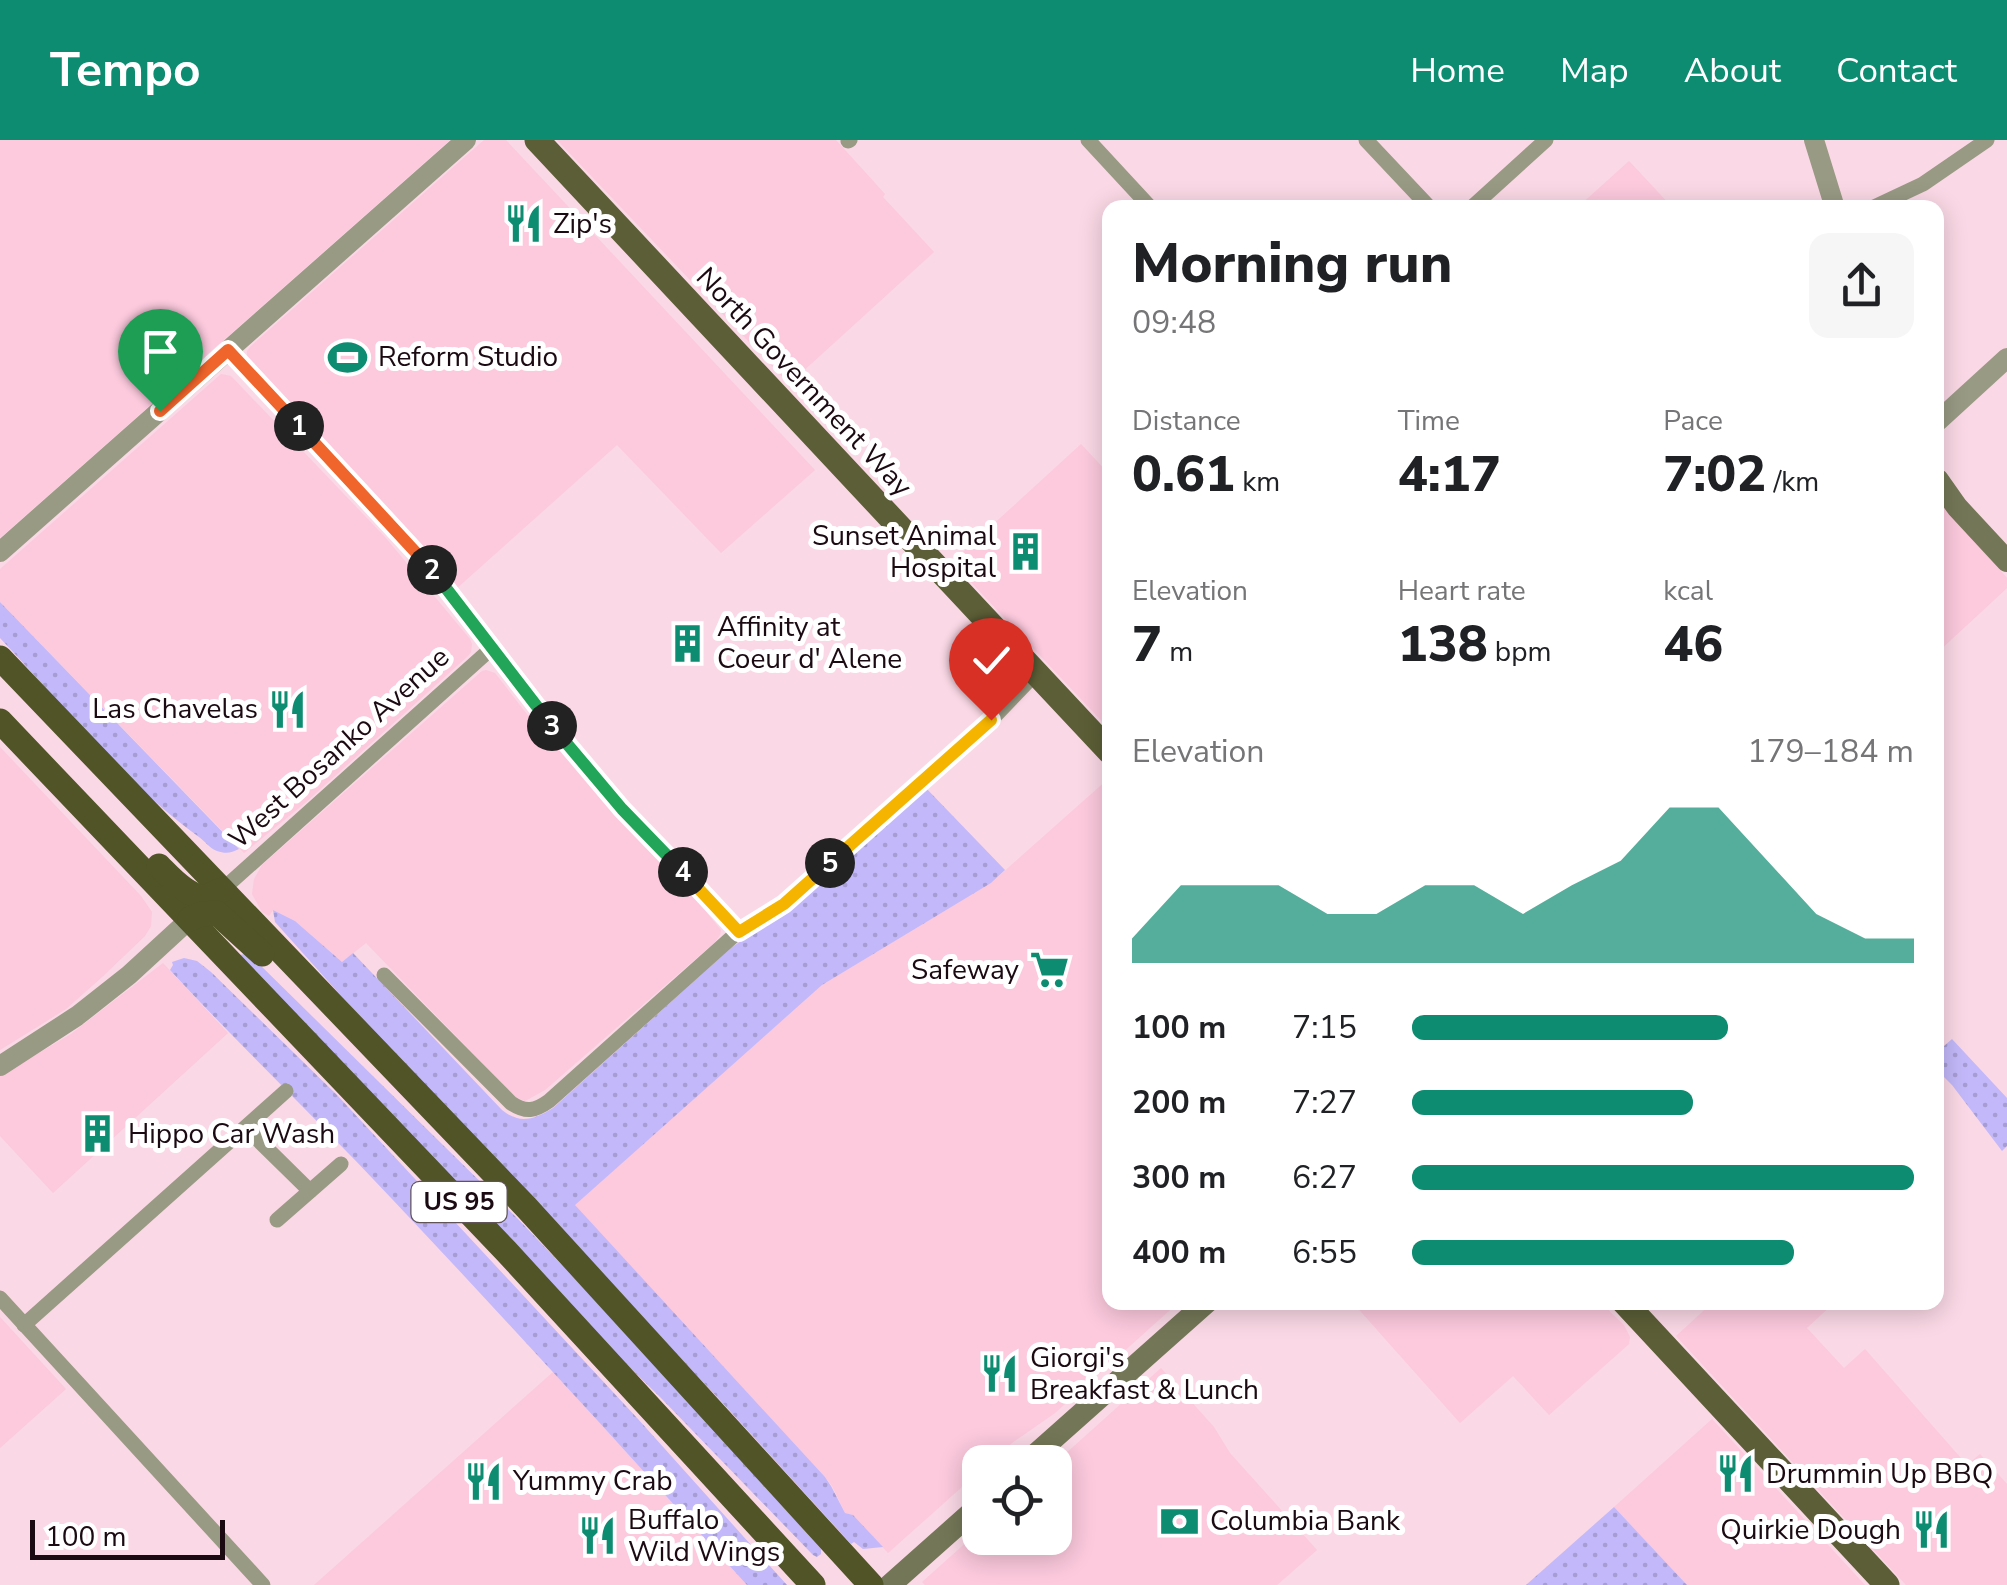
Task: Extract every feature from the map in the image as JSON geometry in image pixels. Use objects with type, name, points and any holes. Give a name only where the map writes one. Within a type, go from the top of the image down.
[{"type":"highway","name":"US 95","points":[[0,658],[526,1207],[871,1585]]},
{"type":"highway","name":"US 95","points":[[0,721],[595,1346],[814,1585]]},
{"type":"highway","points":[[80,805],[114,827],[195,895],[208,897],[222,890]]},
{"type":"highway","points":[[190,920],[217,912],[293,980],[319,991]]},
{"type":"main road","name":"North Government Way","points":[[537,140],[1102,743]]},
{"type":"main road","points":[[1944,489],[2007,561]]},
{"type":"main road","points":[[1046,1445],[1199,1310]]},
{"type":"main road","points":[[1631,1310],[1888,1585]]},
{"type":"main road","points":[[890,1585],[962,1520]]},
{"type":"street","points":[[0,552],[466,140]]},
{"type":"street","points":[[1088,140],[1144,200]]},
{"type":"street","points":[[1366,140],[1422,200]]},
{"type":"street","points":[[1480,200],[1546,140]]},
{"type":"street","points":[[1814,140],[1833,200]]},
{"type":"street","points":[[1889,200],[1923,184],[1987,140]]},
{"type":"street","points":[[228,350],[419,555],[612,797],[739,932]]},
{"type":"street","points":[[1944,416],[2007,358]]},
{"type":"street","name":"West Bosanko Avenue","points":[[222,890],[493,647]]},
{"type":"street","points":[[384,974],[511,1103],[536,1110],[739,932],[784,904],[991,720],[1036,673]]},
{"type":"street","points":[[0,1066],[77,1016],[130,975],[190,920]]},
{"type":"street","points":[[24,1325],[286,1091]]},
{"type":"street","points":[[246,1128],[310,1191]]},
{"type":"street","points":[[277,1220],[341,1164]]},
{"type":"street","points":[[0,1298],[264,1585]]},
{"type":"shaded area","points":[[0,140],[450,140],[0,538]]},
{"type":"shaded area","points":[[484,140],[506,140],[815,470],[721,553],[617,445],[456,589],[398,521],[247,361],[251,346]]},
{"type":"shaded area","points":[[557,140],[836,140],[934,252],[789,384]]},
{"type":"shaded area","points":[[1629,161],[1665,200],[1586,200]]},
{"type":"shaded area","points":[[221,374],[231,376],[385,537],[472,644],[468,656],[244,853],[0,602],[0,569]]},
{"type":"shaded area","points":[[1081,444],[1102,466],[1102,721],[952,562]]},
{"type":"shaded area","points":[[1944,507],[2007,578],[2007,588],[1944,646]]},
{"type":"shaded area","points":[[0,602],[239,849],[226,853],[212,848],[120,768],[0,638]]},
{"type":"shaded area","points":[[486,670],[495,673],[526,713],[721,930],[715,942],[545,1090],[525,1101],[515,1097],[366,943],[342,962],[295,921],[273,910],[269,916],[262,912],[252,894],[262,865]]},
{"type":"shaded area","points":[[0,747],[152,912],[145,936],[101,978],[66,1009],[0,1050]]},
{"type":"shaded area","points":[[1102,784],[1102,1310],[1170,1310],[1055,1413],[1010,1445],[962,1445],[962,1487],[888,1553],[853,1515],[845,1513],[825,1477],[574,1205],[822,985],[991,883]]},
{"type":"shaded area","points":[[924,786],[1005,870],[991,883],[822,985],[575,1205],[825,1477],[845,1513],[853,1515],[883,1547],[863,1549],[851,1544],[387,1047],[275,922],[273,910],[295,921],[342,962],[353,953],[502,1110],[515,1118],[528,1119],[553,1108],[732,947],[793,907]]},
{"type":"shaded area","points":[[248,953],[518,1219],[621,1327],[821,1549],[821,1554],[813,1555],[538,1278],[240,955]]},
{"type":"shaded area","points":[[184,958],[197,961],[211,972],[337,1095],[787,1585],[747,1585],[437,1247],[170,970],[172,962]]},
{"type":"shaded area","points":[[163,963],[228,1033],[53,1193],[0,1136],[0,1076],[71,1034]]},
{"type":"shaded area","points":[[1952,1039],[2007,1098],[2007,1146],[2002,1151],[1944,1077],[1944,1046]]},
{"type":"shaded area","points":[[1359,1310],[1608,1310],[1624,1325],[1629,1344],[1549,1415],[1513,1376],[1460,1423]]},
{"type":"shaded area","points":[[1704,1310],[1826,1310],[1807,1328],[1844,1368],[1865,1349],[1967,1465],[1980,1454],[2007,1484],[2007,1585],[1906,1585],[1676,1336]]},
{"type":"shaded area","points":[[0,1317],[66,1389],[0,1448]]},
{"type":"shaded area","points":[[1161,1368],[1317,1550],[1277,1585],[922,1582],[962,1546],[962,1555],[1072,1555],[1072,1448]]},
{"type":"shaded area","points":[[553,1372],[747,1585],[314,1585]]},
{"type":"shaded area","points":[[1712,1419],[1865,1585],[1687,1585],[1614,1507]]},
{"type":"shaded area","points":[[1614,1507],[1687,1585],[1526,1585]]},
{"type":"place","name":"Zip's","points":[[523,224]]},
{"type":"place","name":"Reform Studio","points":[[348,357]]},
{"type":"place","name":"Sunset Animal Hospital","points":[[1026,552]]},
{"type":"place","name":"Affinity at Coeur d' Alene","points":[[687,643]]},
{"type":"place","name":"Las Chavelas","points":[[288,709]]},
{"type":"place","name":"Safeway","points":[[1049,970]]},
{"type":"place","name":"Hippo Car Wash","points":[[98,1134]]},
{"type":"place","name":"Giorgi's Breakfast & Lunch","points":[[1000,1374]]},
{"type":"place","name":"Drummin Up BBQ","points":[[1736,1474]]},
{"type":"place","name":"Yummy Crab","points":[[483,1481]]},
{"type":"place","name":"Columbia Bank","points":[[1180,1521]]},
{"type":"place","name":"Quirkie Dough","points":[[1931,1530]]},
{"type":"place","name":"Buffalo Wild Wings","points":[[598,1536]]},
{"type":"route","points":[[160,411],[228,350],[436,574],[601,785],[739,932],[784,904],[991,720]]}]
